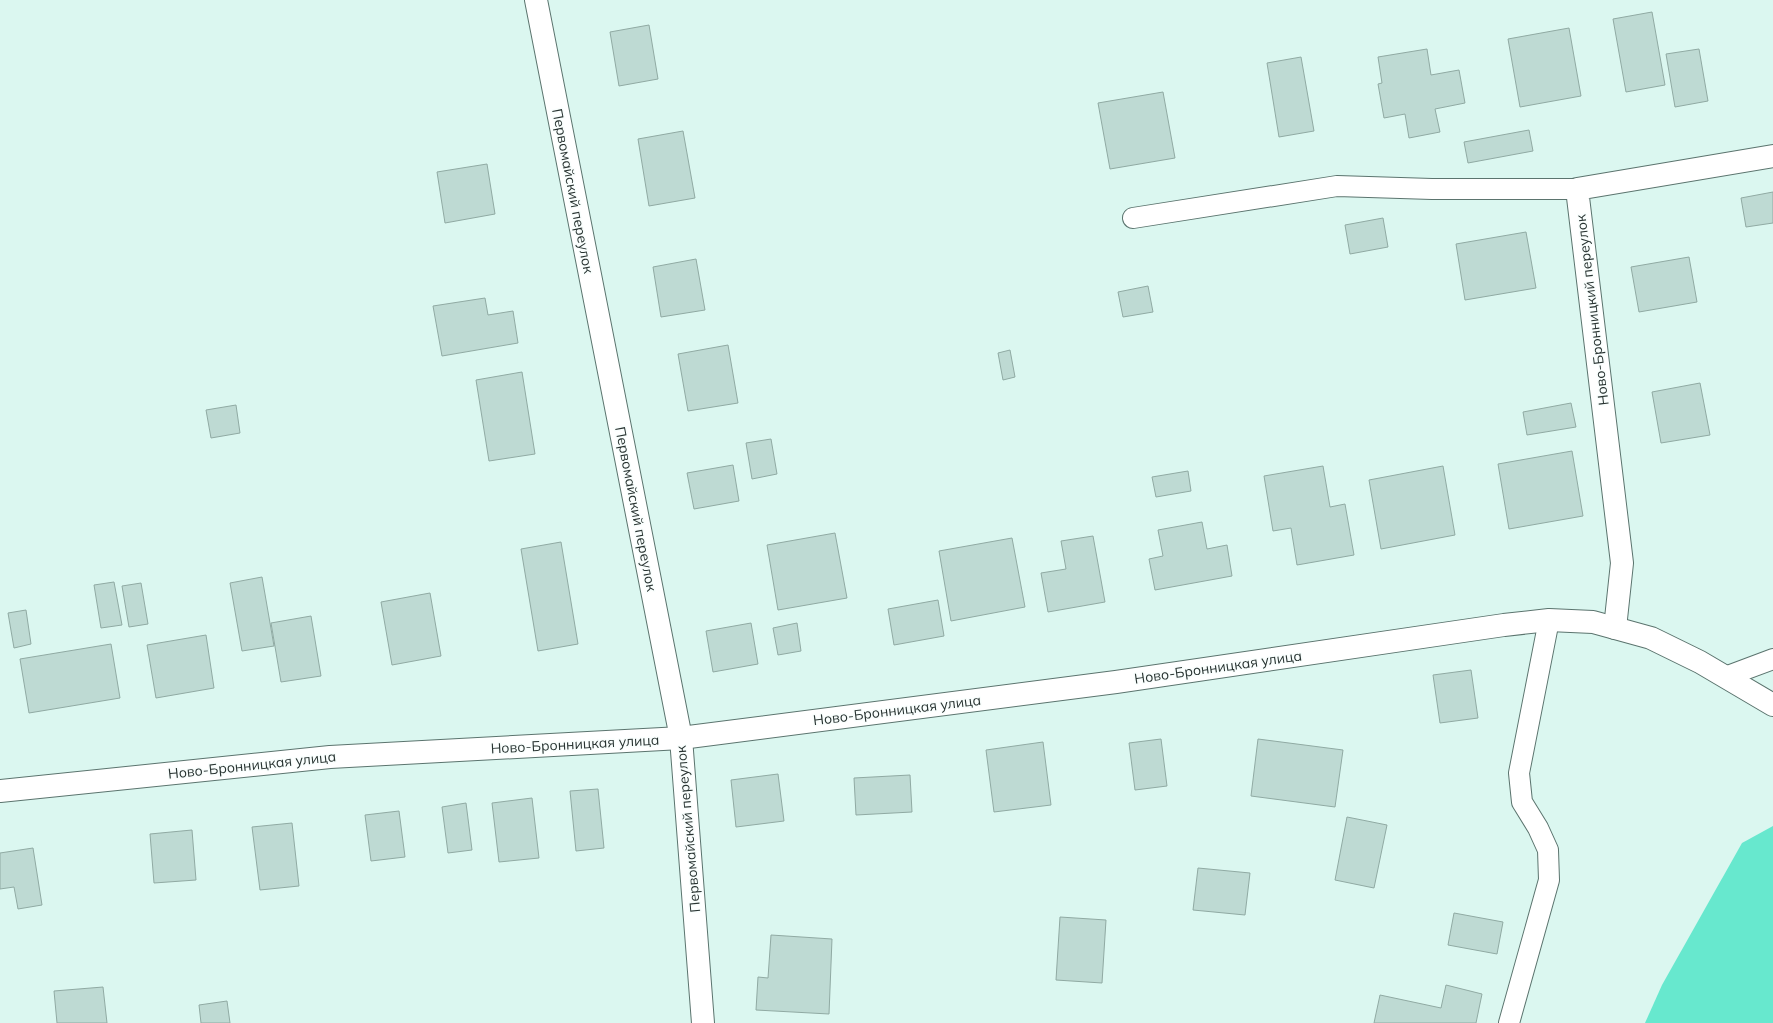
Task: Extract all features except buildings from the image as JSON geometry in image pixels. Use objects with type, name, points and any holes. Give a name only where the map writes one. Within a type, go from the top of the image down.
[{"type":"street","name":"Первомайский переулок","points":[[536,0],[681,738],[703,1023]]},
{"type":"street","points":[[1577,189],[1773,156]]},
{"type":"street","name":"Ново-Бронницкий переулок","points":[[1577,189],[1622,563],[1615,628]]},
{"type":"street","name":"Ново-Бронницкая улица","points":[[0,791],[330,756],[681,738],[1116,682],[1504,624],[1548,620],[1593,622],[1651,638],[1700,662],[1773,705]]},
{"type":"lane","points":[[1133,218],[1337,186],[1432,189],[1577,189]]},
{"type":"lane","points":[[1509,1023],[1549,880],[1548,850],[1538,828],[1522,802],[1519,773],[1548,620]]},
{"type":"lane","points":[[1725,677],[1773,659]]},
{"type":"shaded area","points":[[1773,826],[1773,1023],[1645,1023],[1662,985],[1742,843]]}]
